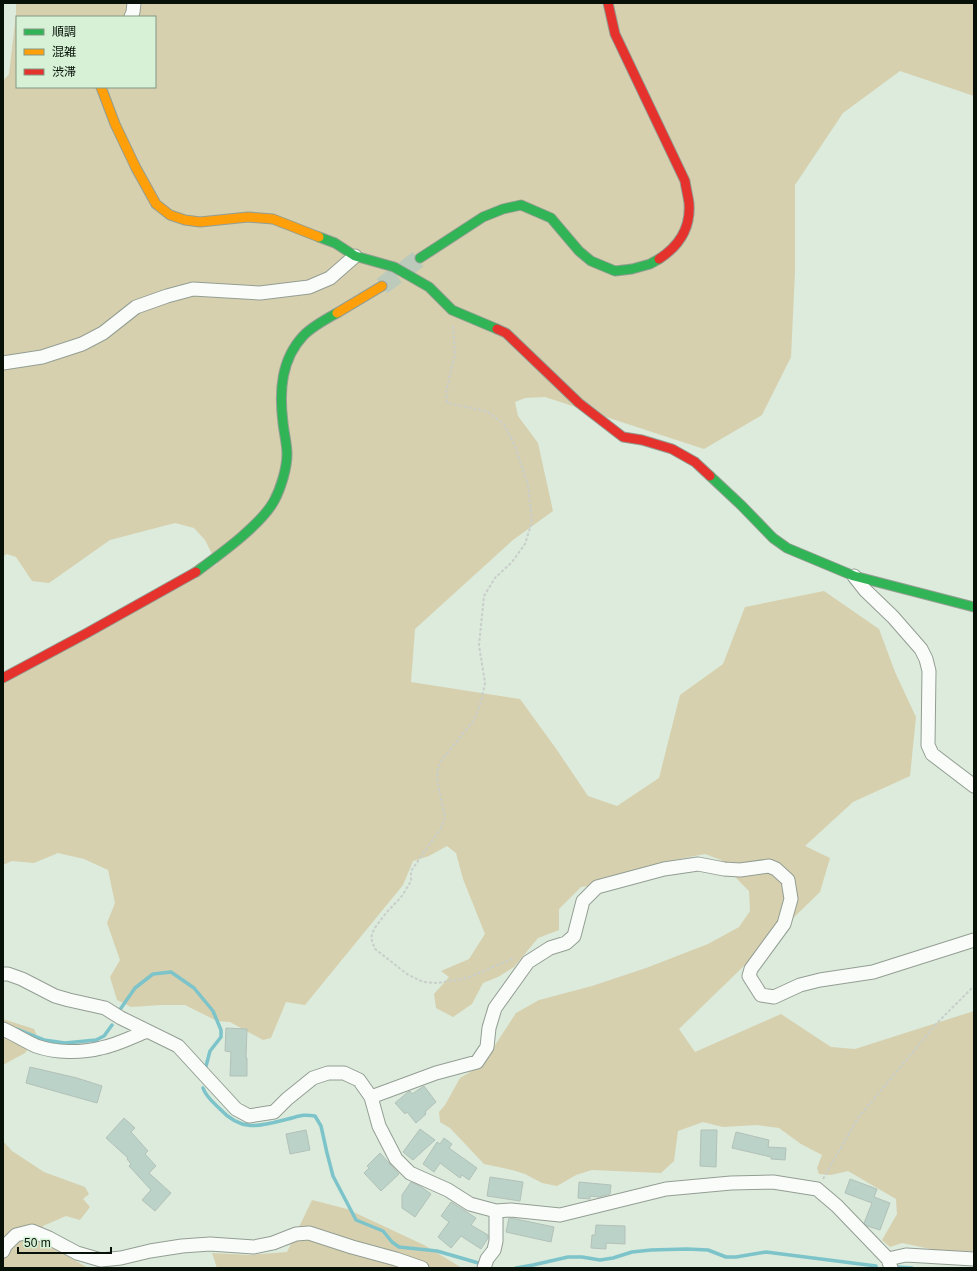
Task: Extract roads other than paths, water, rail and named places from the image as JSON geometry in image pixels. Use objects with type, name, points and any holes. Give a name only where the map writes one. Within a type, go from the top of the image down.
[{"type":"street","points":[[131,16],[134,3]]},
{"type":"street","points":[[420,258],[483,217],[503,209],[521,206],[552,218],[579,251],[591,261],[615,271],[632,269],[650,264],[665,255],[676,245],[686,230],[689,204],[685,181],[615,34],[608,3]]},
{"type":"street","points":[[101,88],[115,124],[136,168],[156,204],[170,215],[185,220],[200,222],[248,217],[273,219],[336,243],[355,256],[394,267],[429,287],[452,310],[506,333],[579,402],[623,437],[642,440],[672,449],[695,462],[741,505],[773,538],[787,548],[854,576],[974,607]]},
{"type":"street","points":[[3,363],[42,357],[82,344],[103,333],[136,307],[193,289],[260,293],[310,287],[330,278],[355,256]]},
{"type":"street","points":[[3,678],[196,572],[249,530],[262,517],[274,501],[283,478],[287,454],[282,415],[281,386],[285,366],[292,350],[306,334],[323,321],[382,286]]},
{"type":"street","points":[[854,576],[865,590],[893,617],[921,649],[926,659],[929,671],[928,745],[932,754],[974,786]]},
{"type":"street","points":[[371,1097],[436,1072],[477,1062],[486,1047],[489,1028],[495,1008],[528,962],[550,948],[566,943],[574,936],[583,901],[590,893],[597,887],[664,869],[698,864],[724,869],[740,870],[769,866],[776,869],[788,880],[791,899],[784,924],[751,969],[749,976],[761,995],[774,997],[800,985],[820,980],[873,972],[974,940]]},
{"type":"street","points":[[3,974],[8,974],[22,979],[55,996],[105,1008],[178,1046],[236,1109],[248,1116],[274,1112],[287,1099],[313,1078],[328,1073],[344,1073],[359,1080],[371,1097],[379,1126],[396,1159],[410,1173],[448,1190],[470,1204],[496,1211],[511,1210],[560,1215],[666,1189],[773,1182],[817,1189],[837,1206],[889,1263],[906,1255],[974,1259]]},
{"type":"street","points":[[3,1029],[36,1045],[66,1051],[82,1051],[100,1048],[118,1043],[147,1030]]},
{"type":"street","points":[[486,1263],[494,1250],[496,1241],[496,1211]]},
{"type":"street","points":[[3,1251],[5,1246],[16,1235],[32,1231],[77,1253],[101,1260],[121,1258],[150,1251],[182,1246],[210,1244],[254,1247],[273,1243],[296,1234],[309,1233],[352,1247],[396,1258],[422,1268]]},
{"type":"waterway","points":[[119,1011],[135,988],[153,974],[171,972],[194,988],[213,1011],[221,1030],[221,1037],[210,1051],[205,1070]]},
{"type":"waterway","points":[[16,1029],[44,1040],[65,1043],[96,1040],[104,1036],[112,1025]]},
{"type":"waterway","points":[[203,1088],[210,1100],[228,1117],[244,1125],[252,1126],[269,1124],[307,1115],[315,1116],[321,1126],[333,1176],[356,1220],[383,1231],[392,1242],[399,1247],[437,1251],[482,1264]]},
{"type":"waterway","points":[[516,1268],[568,1257],[582,1257],[600,1260],[613,1258],[632,1252],[687,1249],[708,1250],[726,1257],[736,1257],[766,1252],[876,1266]]},
{"type":"waterway","points":[[898,1267],[912,1268]]},
{"type":"tunnel","points":[[382,286],[420,258]]}]
